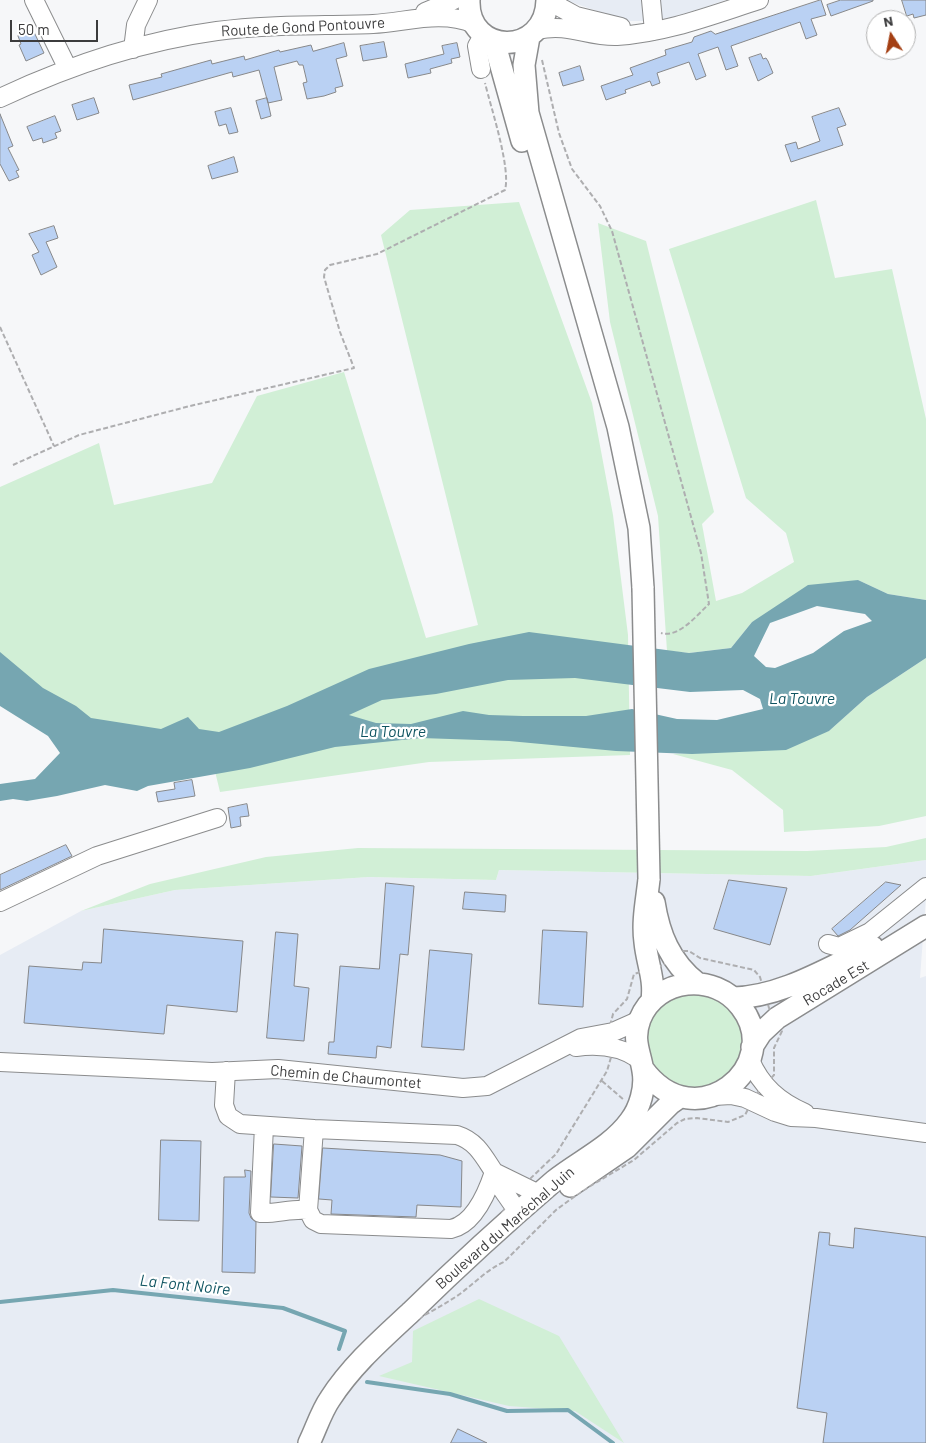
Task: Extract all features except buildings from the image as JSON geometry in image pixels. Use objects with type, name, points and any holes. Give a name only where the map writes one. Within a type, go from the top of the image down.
[{"type":"main road","points":[[469,0],[470,13],[502,65],[513,114],[566,274],[598,361]]},
{"type":"main road","points":[[547,0],[545,16],[533,34],[524,65],[528,113],[618,427],[639,528],[643,588],[649,879],[644,942],[654,978],[652,1000],[640,1020],[636,1040],[641,1064],[659,1086],[680,1097],[703,1098],[714,1096],[728,1088],[740,1076],[751,1053],[749,1020],[733,998],[716,987],[697,983],[673,987],[652,1000]]},
{"type":"main road","points":[[484,33],[518,42],[533,34]]},
{"type":"main road","points":[[649,879],[658,928],[673,958],[684,973],[697,983]]},
{"type":"main road","name":"Rocade Est","points":[[733,998],[764,993],[789,985],[899,935],[926,926]]},
{"type":"main road","name":"Rocade Est","points":[[751,1053],[761,1033],[776,1018],[926,926]]},
{"type":"main road","name":"Boulevard du Maréchal Juin","points":[[310,1443],[329,1400],[365,1354],[518,1212],[562,1174],[602,1147],[631,1120],[642,1093],[641,1064]]},
{"type":"main road","name":"Boulevard du Maréchal Juin","points":[[386,1335],[454,1290],[537,1214],[568,1188],[627,1147],[670,1104],[680,1097]]},
{"type":"street","points":[[34,0],[68,69]]},
{"type":"street","points":[[133,49],[136,25],[148,0]]},
{"type":"street","name":"Route de Gond Pontouvre","points":[[407,20],[454,0]]},
{"type":"street","points":[[547,0],[576,16],[650,32]]},
{"type":"street","points":[[650,32],[651,0]]},
{"type":"street","points":[[533,34],[562,27],[615,36],[650,32],[695,21],[759,0]]},
{"type":"street","name":"Route de Gond Pontouvre","points":[[0,98],[68,69],[133,49],[217,31],[445,16],[460,18],[484,33]]},
{"type":"street","points":[[481,69],[477,46],[484,33]]},
{"type":"street","points":[[0,902],[97,856],[217,818]]},
{"type":"street","points":[[828,944],[839,947],[870,932],[926,887]]},
{"type":"street","name":"Chemin de Chaumontet","points":[[0,1062],[226,1071],[278,1069],[463,1088],[487,1086],[563,1049],[581,1038],[613,1040],[640,1020]]},
{"type":"street","points":[[613,1040],[641,1064]]},
{"type":"street","points":[[751,1053],[764,1086],[787,1104],[816,1118]]},
{"type":"street","points":[[226,1071],[224,1105],[228,1116],[240,1124],[457,1135],[466,1138],[478,1147],[518,1212]]},
{"type":"street","points":[[714,1096],[731,1095],[753,1101],[775,1112],[791,1117],[816,1118],[926,1133]]},
{"type":"street","points":[[264,1126],[260,1213],[275,1214],[297,1209],[308,1210]]},
{"type":"street","points":[[314,1129],[308,1210],[313,1220],[321,1224],[451,1229],[460,1227],[469,1220],[489,1186],[494,1172]]},
{"type":"street","points":[[494,1172],[539,1194]]},
{"type":"path","points":[[533,34],[559,133],[572,169],[600,206],[612,231],[700,553],[708,604],[678,632],[668,635],[660,633]]},
{"type":"path","points":[[13,465],[79,435],[354,368],[340,332],[324,277],[325,270],[330,265],[377,254],[505,190],[507,182],[505,166],[481,69]]},
{"type":"path","points":[[0,326],[54,446]]},
{"type":"path","points":[[602,1081],[613,1040],[611,1022],[613,1014],[628,998],[634,974],[663,965],[683,951],[689,951],[700,958],[748,967],[760,978],[769,1008],[782,1031],[774,1048],[774,1075],[764,1086]]},
{"type":"path","points":[[386,1335],[428,1314],[458,1295],[492,1267],[504,1262],[556,1210],[582,1191],[634,1160],[668,1129],[686,1119],[697,1118],[728,1122],[735,1120],[745,1115],[753,1101]]},
{"type":"shaded area","points":[[565,0],[726,0],[682,15],[652,21],[626,21]]},
{"type":"shaded area","points":[[926,860],[926,897],[920,978],[926,976],[926,1443],[0,1443],[0,955],[81,911],[175,890],[369,877],[496,880],[499,870],[811,876]]},
{"type":"green space","points":[[816,200],[835,278],[892,269],[926,419],[926,600],[888,594],[858,580],[752,622],[731,648],[689,653],[667,651],[658,516],[610,322],[598,223],[646,241],[714,512],[702,524],[716,601],[742,593],[794,562],[786,533],[746,498],[669,249]]},
{"type":"green space","points":[[519,202],[592,403],[613,515],[628,635],[630,755],[429,762],[220,792],[213,763],[0,691],[0,487],[99,443],[114,505],[212,483],[257,396],[344,372],[426,638],[478,625],[381,235],[410,210]]},
{"type":"green space","points":[[926,658],[926,816],[879,826],[784,832],[783,810],[732,770],[673,754],[713,752],[829,731],[867,697]]},
{"type":"green space","points":[[926,838],[926,860],[811,876],[499,870],[496,880],[369,877],[175,890],[81,911],[150,884],[266,857],[358,848],[807,851],[886,847]]},
{"type":"green space","points":[[695,993],[713,997],[729,1007],[739,1023],[743,1041],[739,1059],[729,1075],[713,1085],[695,1089],[677,1085],[661,1075],[651,1059],[647,1041],[651,1023],[661,1007],[677,997]]},
{"type":"green space","points":[[479,1299],[559,1336],[624,1443],[575,1411],[509,1406],[379,1376],[412,1362],[413,1331]]},
{"type":"water","name":"La Touvre","points":[[858,580],[888,594],[926,600],[926,658],[867,697],[829,731],[786,750],[692,754],[616,751],[509,741],[421,738],[335,747],[250,768],[148,786],[137,791],[105,785],[27,801],[13,799],[0,801],[0,784],[35,779],[60,753],[48,736],[0,706],[0,652],[43,688],[76,706],[91,718],[161,729],[188,717],[199,729],[219,732],[287,706],[369,669],[469,644],[529,632],[689,653],[731,648],[752,622],[808,585]],"holes":[[[817,606],[865,614],[872,621],[844,631],[813,653],[775,668],[766,667],[754,656],[770,623]],[[575,678],[690,692],[743,690],[760,699],[763,709],[717,720],[677,719],[632,709],[586,716],[489,715],[463,711],[411,724],[376,723],[349,715],[382,700],[436,694],[508,680]]]},
{"type":"waterway","name":"La Font Noire","points":[[0,1302],[113,1290],[283,1308],[345,1331],[339,1349]]},
{"type":"waterway","name":"La Font Noire","points":[[367,1382],[450,1394],[507,1411],[568,1410],[613,1443]]}]
